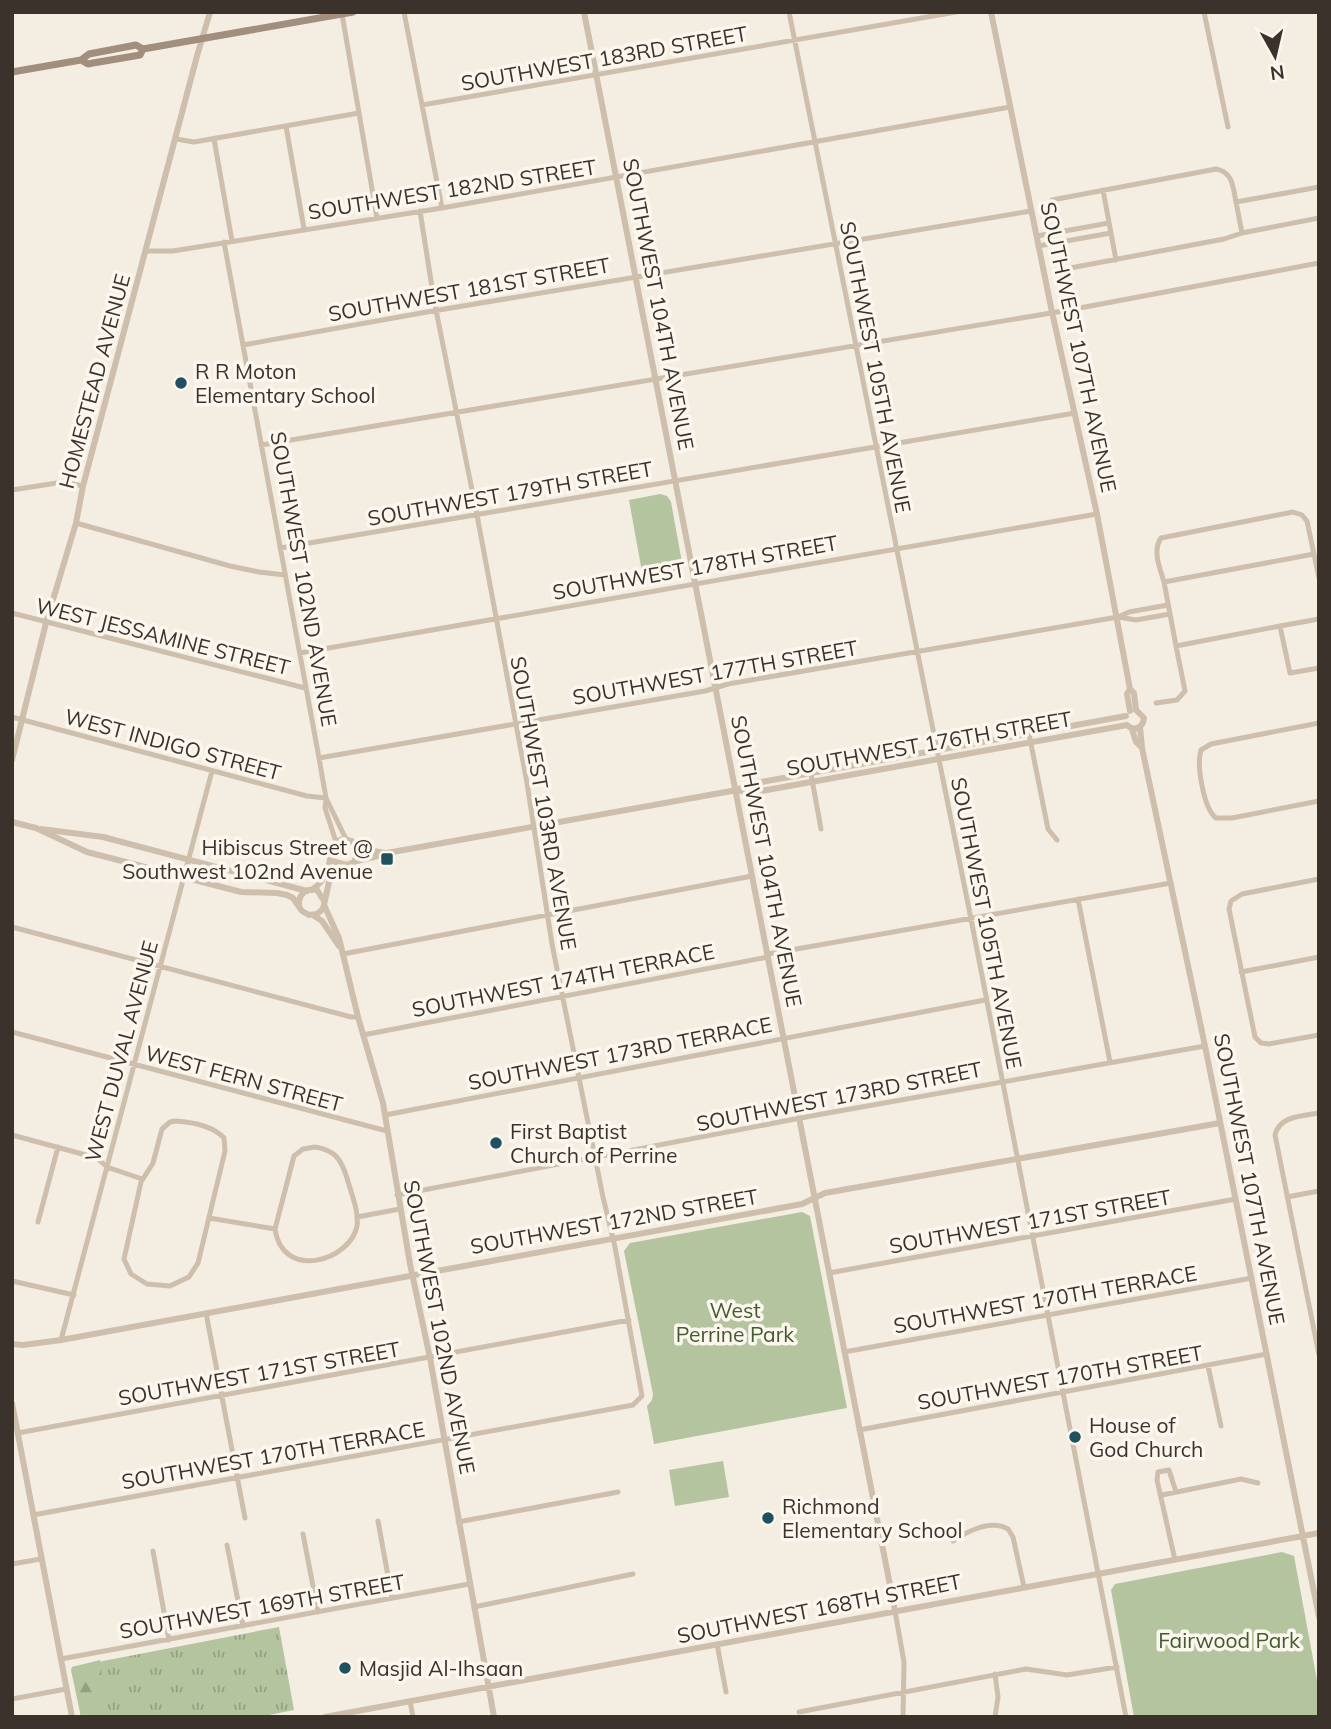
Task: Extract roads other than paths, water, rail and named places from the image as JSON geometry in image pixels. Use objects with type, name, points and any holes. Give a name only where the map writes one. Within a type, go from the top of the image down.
[{"type":"main road","points":[[12,72],[81,60],[89,54],[136,45],[143,49],[353,12]]},
{"type":"street","name":"HOMESTEAD AVENUE","points":[[12,760],[46,623],[76,523],[83,486],[211,12]]},
{"type":"street","points":[[404,12],[442,208]]},
{"type":"street","name":"SOUTHWEST 104TH AVENUE","points":[[584,12],[903,1650],[903,1717]]},
{"type":"street","name":"SOUTHWEST 105TH AVENUE","points":[[789,12],[874,447],[971,919],[1126,1717]]},
{"type":"street","name":"SOUTHWEST 183RD STREET","points":[[422,106],[956,12]]},
{"type":"street","name":"SOUTHWEST 107TH AVENUE","points":[[992,12],[1038,246],[1118,617],[1130,689],[1134,693],[1130,712],[1133,727],[1142,748],[1171,883],[1319,1616]]},
{"type":"street","points":[[1204,12],[1228,127]]},
{"type":"street","points":[[342,14],[377,218]]},
{"type":"street","name":"SOUTHWEST 182ND STREET","points":[[146,251],[165,252],[442,208],[1010,107]]},
{"type":"street","points":[[176,139],[192,143],[359,113]]},
{"type":"street","points":[[286,126],[304,229]]},
{"type":"street","points":[[214,139],[232,241]]},
{"type":"street","points":[[1052,200],[1219,170],[1231,179],[1242,233]]},
{"type":"street","points":[[1236,202],[1319,187]]},
{"type":"street","points":[[1103,190],[1116,260]]},
{"type":"street","name":"SOUTHWEST 103RD AVENUE","points":[[420,211],[515,723],[547,915],[629,1320],[642,1390],[641,1399]]},
{"type":"street","name":"SOUTHWEST 181ST STREET","points":[[243,345],[636,276],[1031,211]]},
{"type":"street","points":[[1065,269],[1319,218]]},
{"type":"street","points":[[1037,236],[1109,223]]},
{"type":"street","points":[[1038,246],[1111,233]]},
{"type":"street","name":"SOUTHWEST 102ND AVENUE","points":[[224,242],[319,758],[326,798],[325,808],[335,842]]},
{"type":"street","points":[[261,444],[1052,312],[1319,262]]},
{"type":"street","name":"SOUTHWEST 179TH STREET","points":[[280,548],[1075,413]]},
{"type":"street","points":[[12,490],[63,482],[83,486]]},
{"type":"street","points":[[1156,703],[1177,699],[1185,691],[1157,552],[1157,544],[1161,538],[1293,512],[1306,518],[1319,578]]},
{"type":"street","name":"SOUTHWEST 178TH STREET","points":[[300,653],[1097,514]]},
{"type":"street","points":[[76,523],[190,555],[259,572],[285,575]]},
{"type":"street","points":[[1164,582],[1314,554]]},
{"type":"street","points":[[1118,617],[1129,612],[1168,605]]},
{"type":"street","name":"WEST JESSAMINE STREET","points":[[12,614],[305,688]]},
{"type":"street","points":[[1118,617],[1136,620],[1170,614]]},
{"type":"street","name":"SOUTHWEST 177TH STREET","points":[[319,758],[1118,617]]},
{"type":"street","points":[[1176,646],[1319,619]]},
{"type":"street","points":[[1280,626],[1290,673],[1319,668]]},
{"type":"street","name":"SOUTHWEST 107TH AVENUE","points":[[1130,712],[1144,718],[1133,727]]},
{"type":"street","name":"SOUTHWEST 176TH STREET","points":[[737,790],[750,793],[813,782],[1130,712]]},
{"type":"street","name":"WEST INDIGO STREET","points":[[12,717],[307,796],[326,798]]},
{"type":"street","points":[[1319,723],[1218,743],[1201,750],[1199,767],[1210,813],[1216,818],[1232,818],[1319,801]]},
{"type":"street","name":"SOUTHWEST 176TH STREET","points":[[355,860],[811,774],[1133,727]]},
{"type":"street","points":[[1029,734],[1048,829],[1057,841]]},
{"type":"street","name":"WEST DUVAL AVENUE","points":[[61,1340],[212,771]]},
{"type":"street","points":[[811,774],[821,829]]},
{"type":"street","name":"SOUTHWEST 102ND AVENUE","points":[[326,798],[346,839]]},
{"type":"street","points":[[12,822],[36,828],[103,836],[320,893],[324,903]]},
{"type":"street","points":[[36,828],[87,852],[241,892],[280,893],[299,904],[302,911],[313,915],[320,912],[329,882],[343,865],[355,860],[357,848],[352,841],[346,839],[335,842],[325,876],[301,895],[299,904]]},
{"type":"street","name":"SOUTHWEST 176TH STREET","points":[[357,848],[387,853]]},
{"type":"street","points":[[331,854],[335,862],[343,865]]},
{"type":"street","points":[[342,951],[752,876]]},
{"type":"street","points":[[1319,879],[1242,894],[1231,901],[1230,914],[1255,1037],[1261,1043],[1272,1044],[1319,1035]]},
{"type":"street","name":"SOUTHWEST 174TH TERRACE","points":[[363,1035],[768,956],[1171,883]]},
{"type":"street","points":[[1078,899],[1110,1062]]},
{"type":"street","name":"SOUTHWEST 102ND AVENUE","points":[[324,903],[339,938],[385,1115],[397,1195],[430,1358],[494,1717]]},
{"type":"street","name":"SOUTHWEST 102ND AVENUE","points":[[313,915],[323,921],[342,951]]},
{"type":"street","points":[[12,927],[358,1017]]},
{"type":"street","points":[[1241,972],[1319,957]]},
{"type":"street","name":"SOUTHWEST 173RD TERRACE","points":[[385,1115],[985,1000]]},
{"type":"street","name":"WEST FERN STREET","points":[[12,1032],[387,1131]]},
{"type":"street","name":"SOUTHWEST 173RD STREET","points":[[397,1195],[800,1118],[1205,1046]]},
{"type":"street","points":[[1319,1113],[1287,1120],[1277,1127],[1275,1138],[1319,1355]]},
{"type":"street","points":[[187,1122],[217,1132],[224,1138],[225,1151],[209,1218],[198,1263],[189,1277],[178,1284],[165,1287],[141,1282],[127,1270],[124,1259],[142,1179],[152,1166],[161,1132],[167,1124],[187,1122]]},
{"type":"street","name":"SOUTHWEST 172ND STREET","points":[[12,1344],[61,1340],[413,1276],[802,1204],[825,1193],[1220,1123]]},
{"type":"street","points":[[12,1135],[97,1158],[107,1167],[142,1179]]},
{"type":"street","points":[[38,1222],[58,1147]]},
{"type":"street","points":[[311,1147],[327,1150],[338,1156],[346,1174],[357,1217],[356,1229],[350,1240],[331,1254],[311,1262],[299,1261],[291,1256],[276,1237],[275,1229],[294,1156],[311,1147]]},
{"type":"street","points":[[1287,1197],[1319,1191]]},
{"type":"street","name":"SOUTHWEST 171ST STREET","points":[[829,1273],[1236,1199]]},
{"type":"street","points":[[357,1217],[400,1209]]},
{"type":"street","points":[[209,1218],[275,1229]]},
{"type":"street","name":"SOUTHWEST 170TH TERRACE","points":[[844,1352],[1252,1278]]},
{"type":"street","points":[[12,1280],[74,1294]]},
{"type":"street","points":[[206,1313],[245,1518]]},
{"type":"street","name":"SOUTHWEST 171ST STREET","points":[[18,1433],[629,1320]]},
{"type":"street","name":"SOUTHWEST 170TH STREET","points":[[859,1430],[1267,1354]]},
{"type":"street","points":[[1208,1366],[1221,1426]]},
{"type":"street","name":"SOUTHWEST 170TH TERRACE","points":[[33,1515],[634,1405],[641,1399]]},
{"type":"street","points":[[12,1403],[72,1717]]},
{"type":"street","points":[[1175,1560],[1157,1474],[1164,1469],[1171,1473],[1176,1492]]},
{"type":"street","points":[[1162,1495],[1241,1479],[1258,1483]]},
{"type":"street","points":[[458,1522],[618,1492]]},
{"type":"street","points":[[378,1521],[392,1598]]},
{"type":"street","points":[[953,1541],[969,1530],[982,1527],[1001,1525],[1010,1530],[1024,1587]]},
{"type":"street","name":"SOUTHWEST 168TH STREET","points":[[325,1717],[1319,1533]]},
{"type":"street","points":[[303,1534],[317,1612]]},
{"type":"street","points":[[228,1545],[243,1626]]},
{"type":"street","points":[[153,1551],[169,1640]]},
{"type":"street","points":[[12,1564],[41,1559]]},
{"type":"street","points":[[474,1607],[634,1574]]},
{"type":"street","name":"SOUTHWEST 169TH STREET","points":[[61,1659],[469,1584]]},
{"type":"street","points":[[717,1644],[726,1692]]},
{"type":"street","points":[[799,1712],[1030,1669],[1075,1675],[1117,1667]]},
{"type":"street","points":[[995,1674],[998,1699],[995,1717]]},
{"type":"street","points":[[12,1699],[66,1689]]},
{"type":"street","points":[[410,1702],[413,1717]]},
{"type":"street","points":[[820,1707],[822,1717]]},
{"type":"place","name":"R R Moton Elementary School","points":[[181,383]]},
{"type":"place","name":"Hibiscus Street @ Southwest 102nd Avenue","points":[[387,859]]},
{"type":"place","name":"First Baptist Church of Perrine","points":[[496,1143]]},
{"type":"place","name":"House of God Church","points":[[1075,1437]]},
{"type":"place","name":"Richmond Elementary School","points":[[768,1518]]},
{"type":"place","name":"Masjid Al-Ihsaan","points":[[345,1668]]},
{"type":"park label","name":"West Perrine Park","points":[[735,1322]]},
{"type":"park label","name":"Fairwood Park","points":[[1229,1640]]}]
